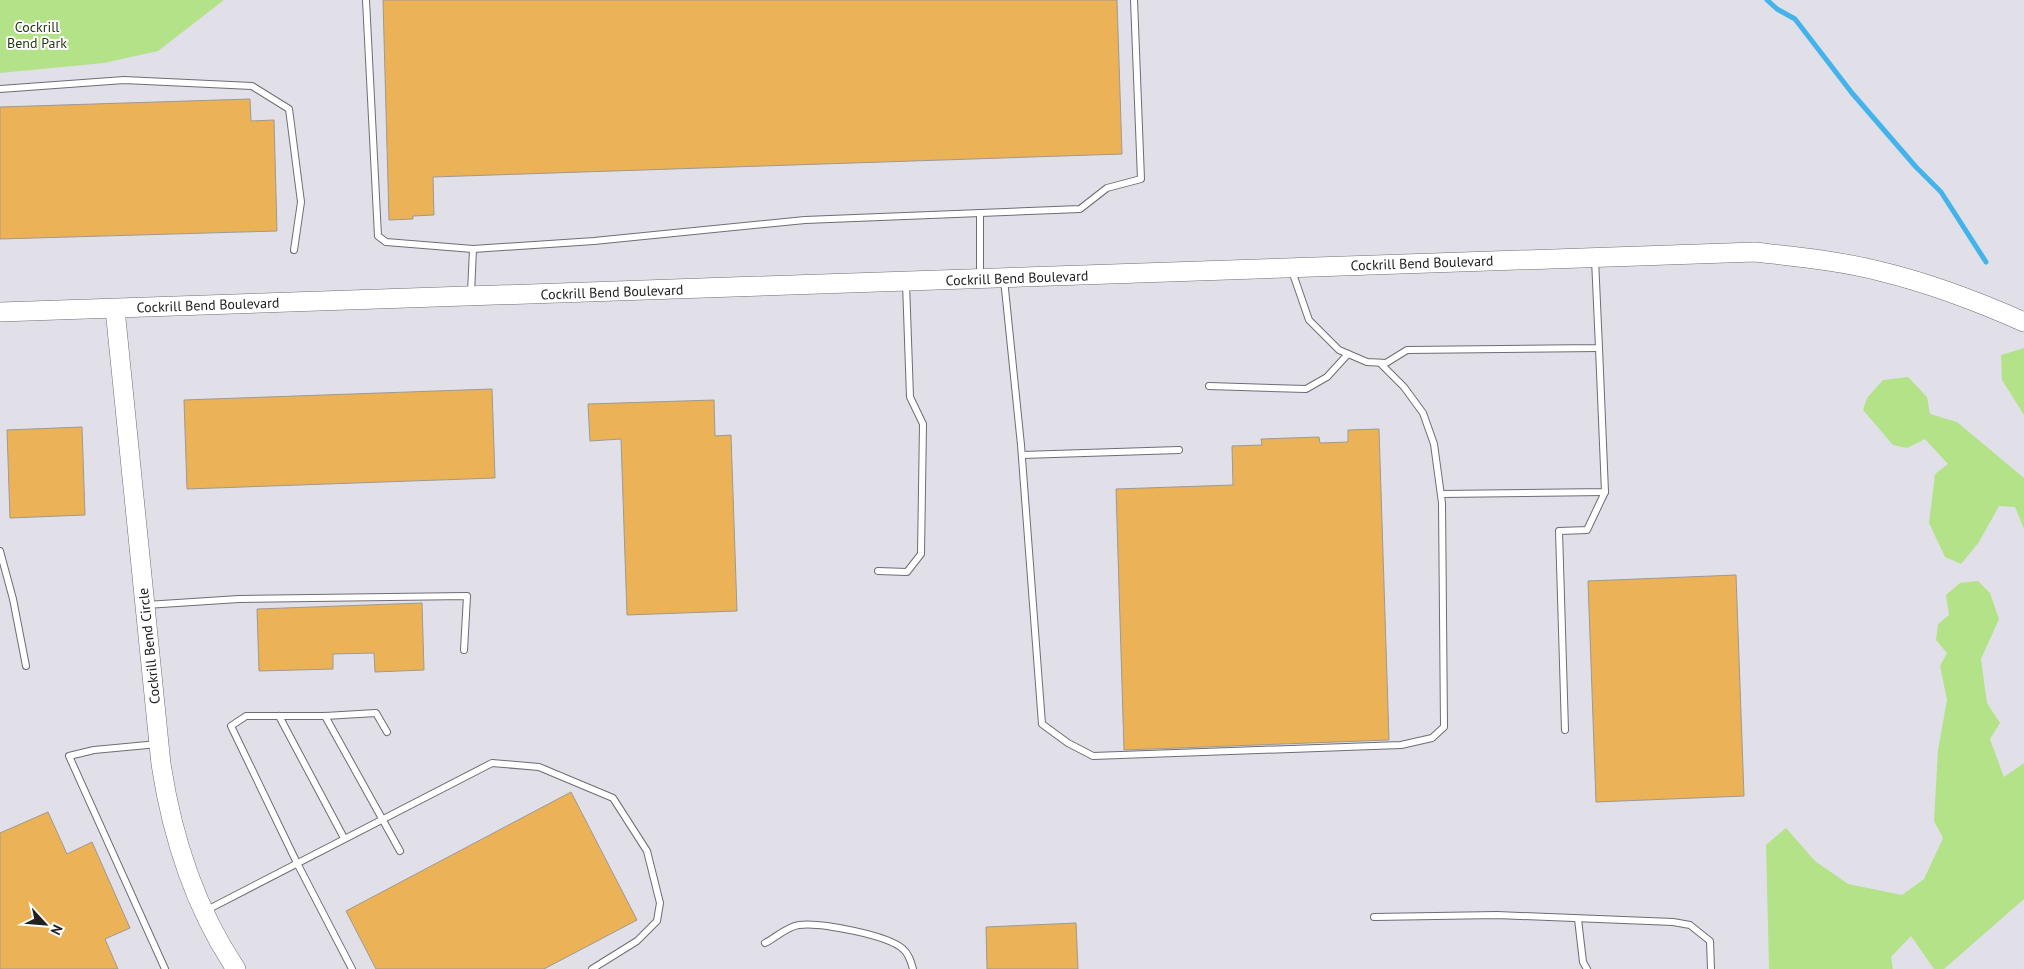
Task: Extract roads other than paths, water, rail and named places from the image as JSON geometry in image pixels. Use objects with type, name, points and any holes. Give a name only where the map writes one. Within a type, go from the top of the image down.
[{"type":"street","name":"Cockrill Bend Boulevard","points":[[0,312],[1755,252],[1827,261],[1883,272],[1934,287],[1993,308],[2024,322]]},
{"type":"street","name":"Cockrill Bend Circle","points":[[115,309],[159,744],[170,815],[182,856],[203,911],[236,969]]},
{"type":"lane","points":[[366,0],[378,236],[386,242],[473,249],[594,241],[805,220],[1080,209],[1108,188],[1141,179],[1134,0]]},
{"type":"lane","points":[[0,89],[124,80],[252,86],[289,109],[301,202],[294,250]]},
{"type":"lane","points":[[980,213],[980,279]]},
{"type":"lane","points":[[470,297],[473,249]]},
{"type":"lane","points":[[1565,730],[1559,531],[1587,530],[1605,492],[1595,257]]},
{"type":"lane","points":[[1291,268],[1309,320],[1339,350],[1367,362],[1386,363],[1408,350],[1599,348]]},
{"type":"lane","points":[[1004,278],[1022,455],[1042,724],[1093,756],[1401,745],[1432,738],[1444,727],[1441,494],[1434,444],[1423,413],[1404,387],[1380,363]]},
{"type":"lane","points":[[878,571],[907,572],[921,554],[923,424],[910,397],[906,282]]},
{"type":"lane","points":[[1209,386],[1306,389],[1327,377],[1348,354]]},
{"type":"lane","points":[[1022,455],[1178,450]]},
{"type":"lane","points":[[1441,494],[1605,492]]},
{"type":"lane","points":[[0,551],[13,599],[26,666]]},
{"type":"lane","points":[[145,605],[239,599],[466,596],[464,650]]},
{"type":"lane","points":[[352,969],[297,863],[231,726],[246,716],[325,716],[376,713],[387,732]]},
{"type":"lane","points":[[279,716],[344,838]]},
{"type":"lane","points":[[325,716],[400,851]]},
{"type":"lane","points":[[159,744],[94,750],[69,756],[164,969]]},
{"type":"lane","points":[[203,911],[492,763],[539,768],[613,798],[648,851],[660,904],[656,921],[637,941],[592,969]]},
{"type":"lane","points":[[1374,918],[1497,915],[1673,922],[1690,925],[1710,941],[1711,969]]},
{"type":"lane","points":[[1578,919],[1583,962],[1587,969]]},
{"type":"lane","points":[[765,943],[797,924],[829,925],[887,941],[902,948],[910,958],[913,969]]},
{"type":"waterway","points":[[1767,0],[1777,9],[1795,19],[1852,93],[1916,167],[1941,192],[1986,262]]},
{"type":"park label","name":"Cockrill Bend Park","points":[[37,36]]}]
